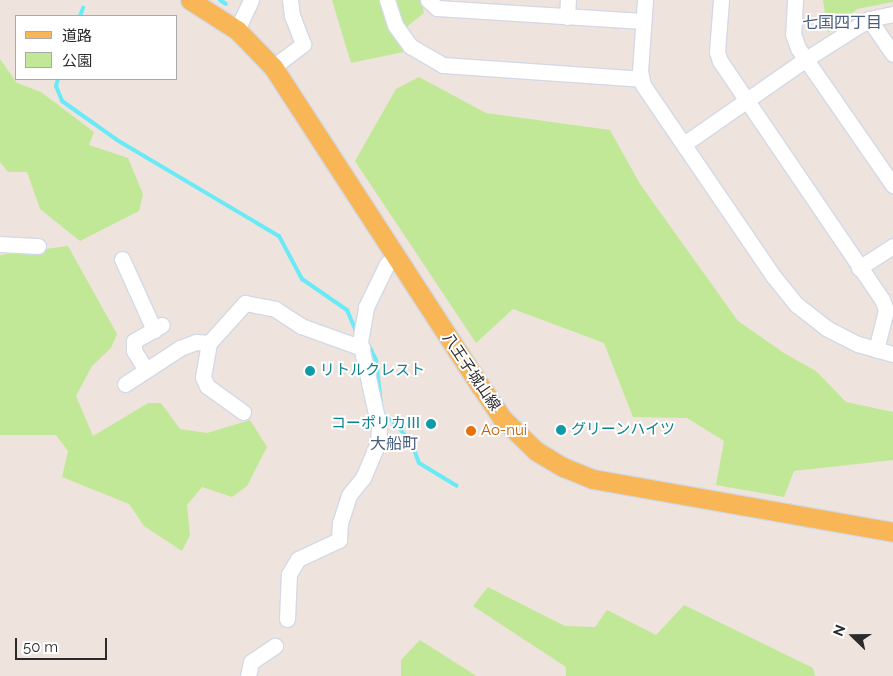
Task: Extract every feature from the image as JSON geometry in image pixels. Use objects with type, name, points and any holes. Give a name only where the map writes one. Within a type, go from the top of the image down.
[{"type":"main road","name":"八王子城山線","points":[[190,0],[237,30],[273,67],[502,418],[518,436],[553,462],[574,472],[613,483],[893,532]]},
{"type":"street","points":[[237,30],[250,0]]},
{"type":"street","points":[[273,67],[303,44],[290,0]]},
{"type":"street","points":[[387,0],[395,25],[410,46],[443,65],[641,80]]},
{"type":"street","points":[[428,0],[437,8],[494,6],[567,18],[643,21]]},
{"type":"street","points":[[567,18],[568,0]]},
{"type":"street","points":[[645,0],[641,80],[774,277],[797,305],[826,328],[876,350],[893,354]]},
{"type":"street","points":[[721,0],[718,52],[746,101],[882,299],[886,310],[876,350]]},
{"type":"street","points":[[795,0],[793,34],[806,58],[893,185]]},
{"type":"street","points":[[684,144],[806,58],[869,19],[893,14]]},
{"type":"street","points":[[869,19],[893,54]]},
{"type":"street","points":[[0,244],[38,246]]},
{"type":"street","points":[[860,268],[893,246]]},
{"type":"street","points":[[287,619],[289,574],[298,559],[339,540],[340,523],[349,496],[363,478],[378,444],[379,427],[362,339],[366,307],[387,264],[396,255]]},
{"type":"street","points":[[122,259],[158,327],[134,341],[134,351],[146,370]]},
{"type":"street","points":[[243,412],[207,386],[203,377],[209,343],[245,303],[275,309],[301,326],[362,339]]},
{"type":"street","points":[[124,384],[180,348],[196,342],[209,343]]},
{"type":"street","points":[[248,676],[251,662],[275,646]]},
{"type":"green space","points":[[332,0],[421,0],[424,13],[404,29],[408,51],[351,63]]},
{"type":"green space","points":[[823,0],[893,0],[893,2],[857,9],[828,33]]},
{"type":"green space","points":[[0,59],[17,83],[41,92],[94,132],[89,145],[128,158],[143,194],[139,211],[80,241],[40,209],[27,172],[8,172],[0,162]]},
{"type":"green space","points":[[419,77],[486,113],[610,130],[640,184],[738,321],[784,353],[816,371],[846,402],[893,412],[893,460],[794,471],[784,497],[716,485],[724,441],[687,418],[633,417],[604,343],[513,309],[476,343],[355,161],[396,89]]},
{"type":"green space","points":[[68,246],[117,334],[111,348],[92,366],[76,396],[93,436],[148,403],[161,403],[180,429],[207,433],[250,420],[267,447],[247,486],[232,497],[202,487],[187,505],[190,535],[182,551],[144,526],[129,504],[62,477],[68,451],[56,435],[0,435],[0,255]]},
{"type":"green space","points":[[488,587],[565,626],[595,627],[607,610],[656,635],[684,605],[813,668],[815,676],[566,676],[566,667],[473,606]]},
{"type":"green space","points":[[420,640],[476,676],[401,676],[401,660]]},
{"type":"waterway","points":[[220,0],[226,4]]},
{"type":"waterway","points":[[80,15],[83,8]]},
{"type":"waterway","points":[[58,80],[56,86],[62,101],[117,140],[279,236],[302,279],[347,310],[357,334]]},
{"type":"waterway","points":[[368,344],[376,360],[381,404]]},
{"type":"waterway","points":[[382,414],[395,423],[412,444],[419,463],[457,486]]},
{"type":"place","name":"リトルクレスト","points":[[310,371]]},
{"type":"place","name":"コーポリカⅢ","points":[[431,424]]},
{"type":"place","name":"グリーンハイツ","points":[[561,430]]},
{"type":"place","name":"Ao-nui","points":[[471,431]]},
{"type":"district","name":"七国四丁目","points":[[842,23]]},
{"type":"district","name":"大船町","points":[[394,444]]}]
